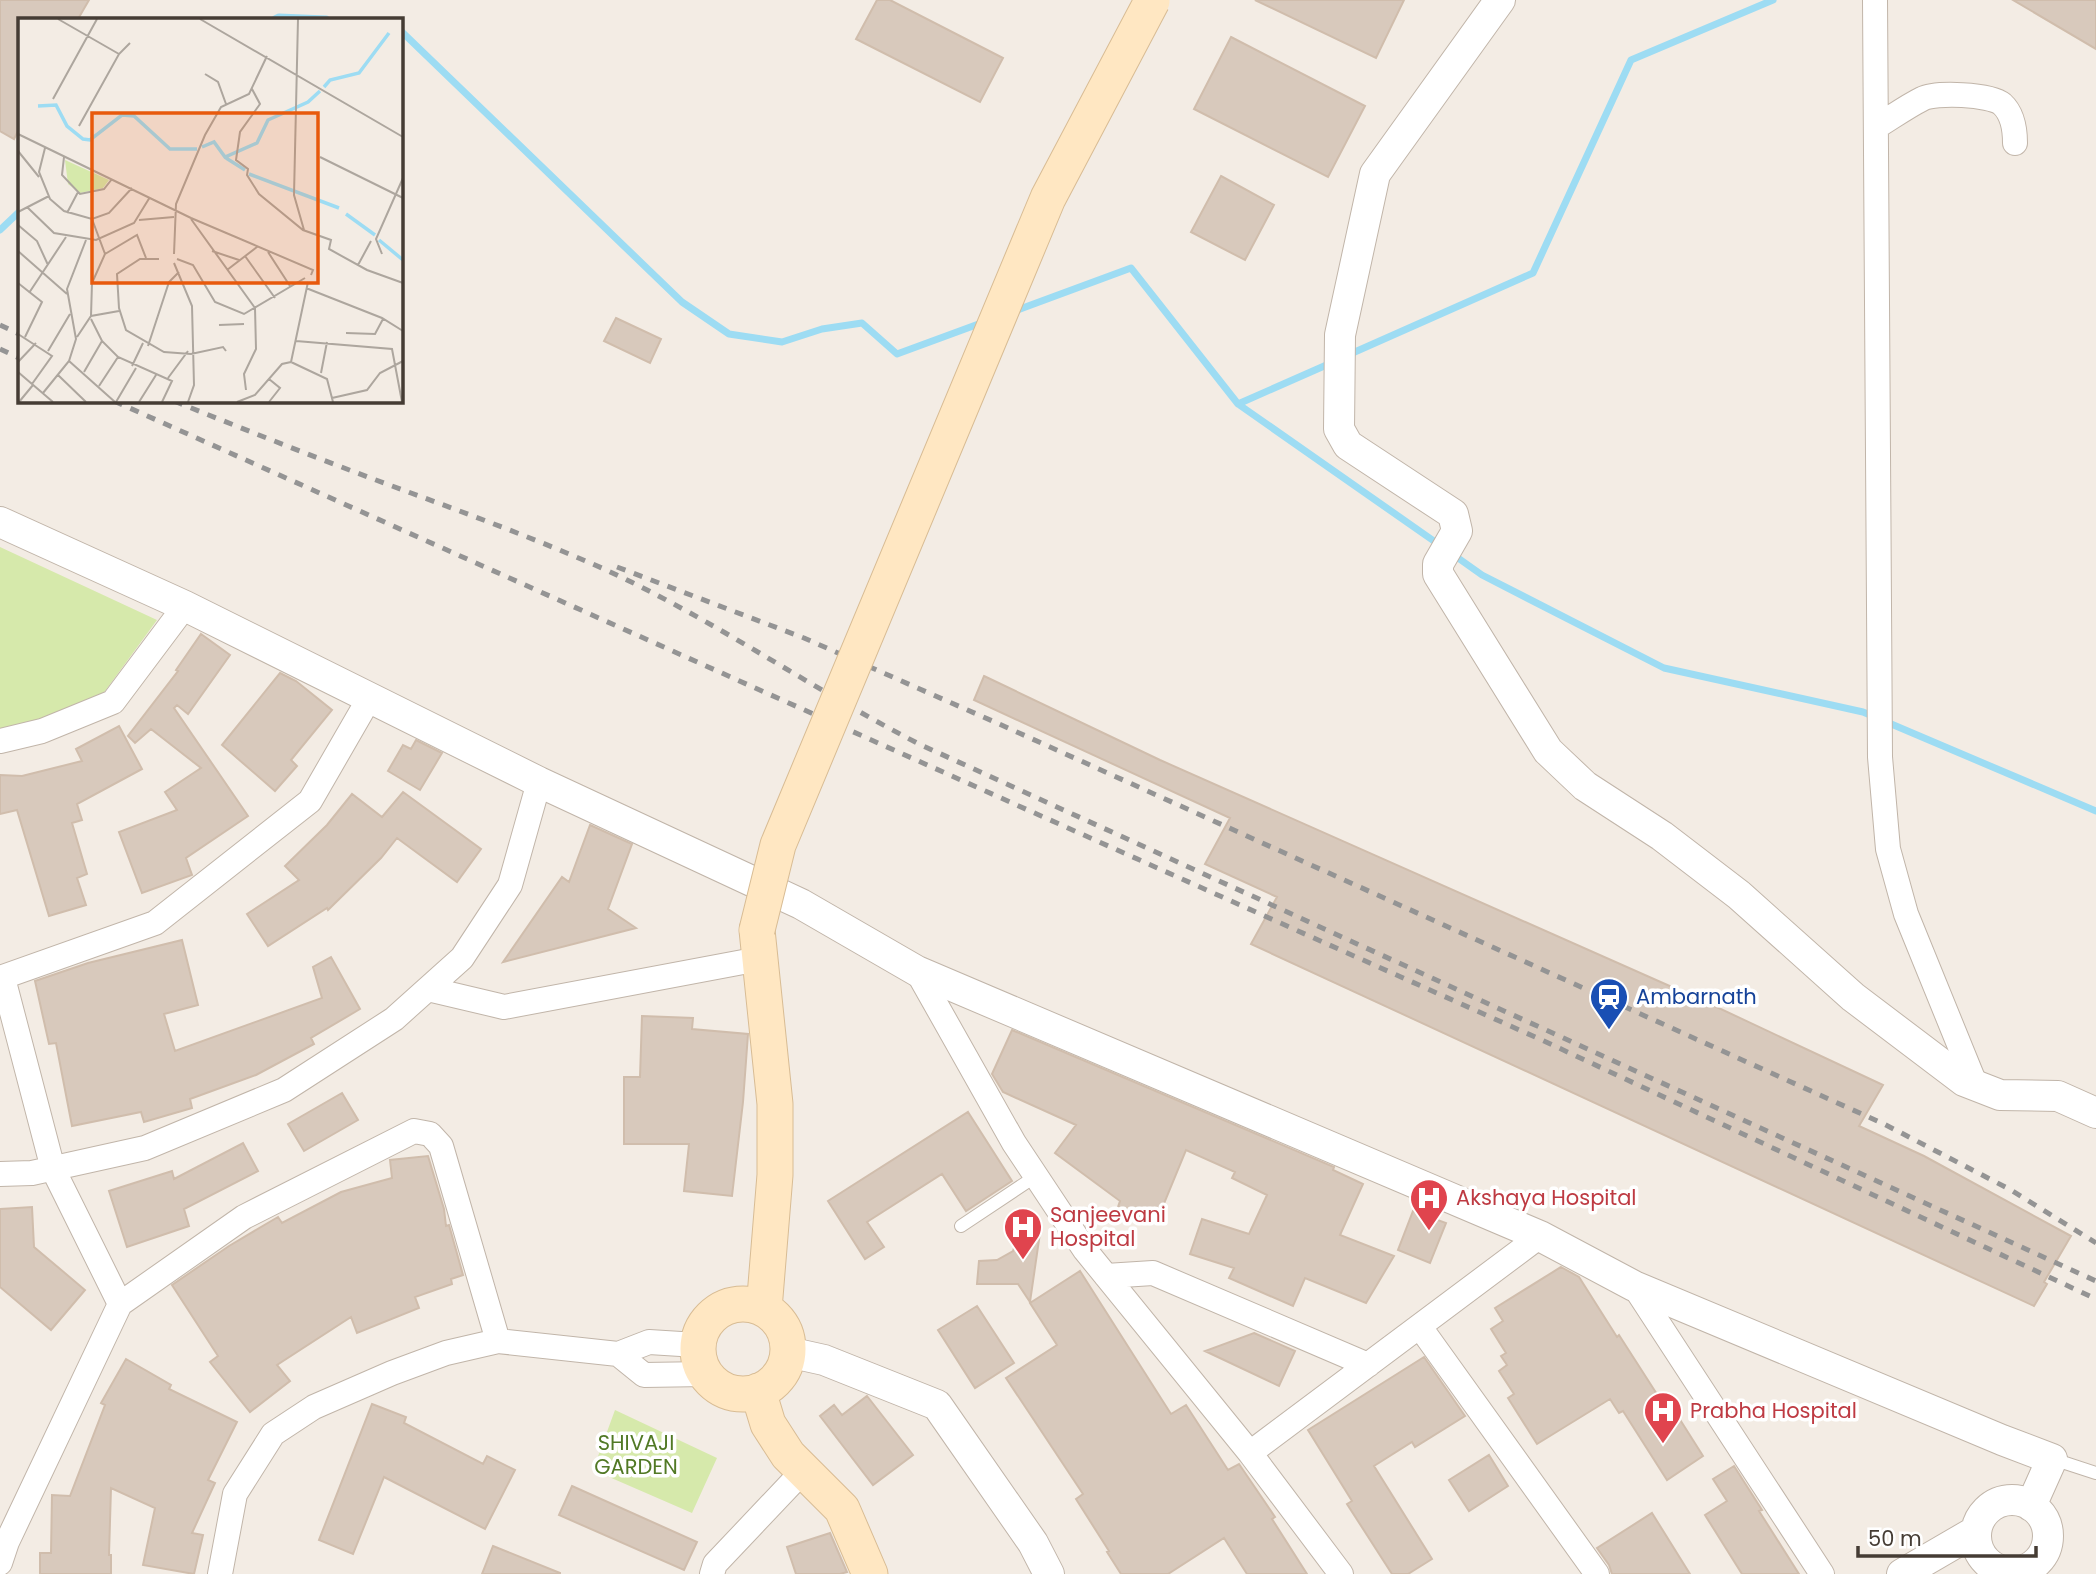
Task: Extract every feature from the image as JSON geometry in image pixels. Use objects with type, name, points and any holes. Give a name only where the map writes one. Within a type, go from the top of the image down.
[{"type":"main road","points":[[764,1309],[775,1175],[775,1104],[758,944],[778,845],[1048,198],[1152,1]]},
{"type":"main road","points":[[740,1303],[764,1309],[775,1316],[787,1339],[788,1352],[779,1376],[758,1391],[733,1393],[721,1388],[702,1360],[700,1333],[715,1312],[727,1306],[740,1303]]},
{"type":"main road","points":[[758,1391],[768,1424],[789,1455],[842,1509],[870,1574]]},
{"type":"street","points":[[1500,0],[1375,174],[1340,334],[1339,429],[1348,445],[1453,514],[1457,531],[1437,564],[1438,574],[1548,751],[1585,786],[1662,836],[1739,895],[1853,997],[1964,1081],[2008,1096],[2058,1096],[2096,1113]]},
{"type":"street","points":[[1875,0],[1880,757],[1888,849],[1906,914],[1976,1086]]},
{"type":"street","points":[[1876,127],[1924,97],[1983,97],[2001,103],[2015,125],[2015,143]]},
{"type":"street","points":[[0,522],[185,606],[539,782],[800,904],[917,971],[1539,1236],[1634,1286],[2052,1459],[2031,1506]]},
{"type":"street","points":[[0,741],[42,731],[113,702],[185,606]]},
{"type":"street","points":[[120,1304],[53,1169],[1,978],[155,923],[310,801],[370,697]]},
{"type":"street","points":[[0,1174],[32,1173],[145,1148],[284,1090],[394,1019],[461,958],[510,885],[539,782]]},
{"type":"street","points":[[428,989],[504,1007],[758,944]]},
{"type":"street","points":[[917,971],[1014,1143],[1085,1250],[1250,1453],[1341,1574]]},
{"type":"street","points":[[0,1563],[7,1542],[120,1304],[244,1217],[414,1131],[429,1134],[441,1146],[498,1340]]},
{"type":"street","points":[[1250,1453],[1539,1236]]},
{"type":"street","points":[[1106,1276],[1153,1273],[1368,1366]]},
{"type":"street","points":[[1634,1286],[1822,1574]]},
{"type":"street","points":[[1420,1327],[1597,1574]]},
{"type":"street","points":[[220,1574],[235,1494],[273,1434],[314,1407],[446,1353],[498,1340],[618,1354],[649,1342],[702,1360]]},
{"type":"street","points":[[788,1352],[824,1360],[937,1405],[1033,1543],[1049,1574]]},
{"type":"street","points":[[712,1574],[715,1564],[804,1471]]},
{"type":"street","points":[[2020,1501],[2031,1506],[2046,1524],[2047,1546],[2034,1565],[2023,1571],[2005,1573],[1989,1564],[1981,1554],[1976,1531],[1987,1510],[1997,1504],[2020,1501]]},
{"type":"street","points":[[1902,1574],[1976,1531]]},
{"type":"lane","points":[[961,1226],[1036,1176]]},
{"type":"lane","points":[[2052,1459],[2096,1473]]},
{"type":"green space","points":[[0,547],[157,620],[100,698],[0,733]]},
{"type":"green space","name":"SHIVAJI GARDEN","points":[[615,1410],[717,1458],[692,1513],[593,1470]]},
{"type":"building","points":[[0,0],[89,0],[79,18],[18,18],[18,131],[14,139],[0,131]]},
{"type":"building","points":[[877,0],[890,0],[1003,58],[980,102],[856,39]]},
{"type":"building","points":[[1255,0],[1404,0],[1376,58]]},
{"type":"building","points":[[2013,0],[2096,0],[2096,49]]},
{"type":"building","points":[[1231,37],[1365,106],[1328,177],[1194,109]]},
{"type":"building","points":[[1221,176],[1274,205],[1245,260],[1191,232]]},
{"type":"building","points":[[616,318],[661,339],[650,363],[604,341]]},
{"type":"building","points":[[201,634],[230,655],[188,714],[177,705],[174,708],[248,816],[186,858],[192,875],[142,893],[119,832],[177,810],[165,792],[201,768],[151,729],[135,743],[128,736],[178,671],[176,670]]},
{"type":"building","points":[[280,673],[296,681],[332,710],[291,760],[297,766],[275,791],[222,745]]},
{"type":"building","points":[[984,676],[1160,760],[1708,1003],[1883,1085],[1859,1126],[1924,1156],[2071,1236],[2044,1282],[2047,1284],[2034,1306],[1251,944],[1277,897],[1205,864],[1230,818],[974,700]]},
{"type":"building","points":[[119,726],[142,769],[77,804],[82,820],[72,823],[87,874],[77,878],[86,905],[49,916],[17,810],[0,814],[0,775],[22,776],[82,761],[76,749]]},
{"type":"building","points":[[416,740],[442,753],[420,790],[388,771],[403,745],[411,749]]},
{"type":"building","points":[[403,792],[481,849],[457,882],[397,838],[381,858],[328,910],[327,908],[268,946],[247,914],[299,880],[285,866],[327,825],[352,794],[382,817]]},
{"type":"building","points":[[590,825],[632,844],[608,909],[636,928],[503,962],[562,877],[569,882]]},
{"type":"building","points":[[182,940],[198,1005],[164,1014],[175,1051],[322,998],[313,967],[331,957],[360,1009],[311,1038],[314,1044],[256,1075],[190,1099],[192,1108],[144,1122],[141,1112],[72,1126],[56,1043],[49,1044],[35,981],[88,963]]},
{"type":"building","points":[[642,1016],[693,1018],[692,1029],[748,1034],[732,1196],[684,1191],[689,1144],[624,1144],[624,1077],[640,1077]]},
{"type":"building","points":[[1012,1030],[1334,1167],[1333,1170],[1363,1184],[1340,1235],[1394,1256],[1366,1303],[1305,1278],[1293,1306],[1229,1278],[1234,1268],[1190,1254],[1202,1219],[1249,1234],[1267,1195],[1232,1178],[1235,1172],[1186,1150],[1156,1223],[1118,1207],[1120,1201],[1055,1153],[1076,1125],[1003,1092],[992,1074]]},
{"type":"building","points":[[342,1093],[358,1120],[304,1151],[288,1124]]},
{"type":"building","points":[[968,1112],[1012,1181],[966,1211],[942,1174],[867,1222],[884,1247],[865,1259],[828,1201]]},
{"type":"building","points":[[243,1143],[258,1171],[184,1209],[189,1226],[127,1247],[109,1191],[172,1171],[174,1179]]},
{"type":"building","points":[[428,1156],[444,1209],[446,1226],[449,1225],[463,1275],[451,1279],[452,1284],[415,1297],[419,1308],[357,1333],[351,1317],[277,1365],[290,1381],[250,1412],[210,1362],[218,1356],[172,1285],[278,1217],[282,1223],[341,1192],[392,1178],[390,1160]]},
{"type":"building","points":[[32,1207],[34,1247],[85,1290],[51,1330],[0,1287],[0,1209]]},
{"type":"building","points":[[1413,1211],[1446,1223],[1430,1263],[1398,1250]]},
{"type":"building","points":[[1020,1229],[1040,1233],[1030,1302],[1018,1284],[977,1284],[979,1261],[997,1260],[1013,1251]]},
{"type":"building","points":[[1561,1267],[1579,1277],[1662,1402],[1667,1399],[1703,1456],[1667,1480],[1623,1411],[1619,1413],[1610,1399],[1537,1444],[1508,1398],[1514,1394],[1499,1371],[1507,1365],[1501,1356],[1506,1353],[1491,1329],[1503,1321],[1495,1308]]},
{"type":"building","points":[[1080,1271],[1171,1414],[1186,1405],[1228,1470],[1239,1464],[1275,1517],[1272,1519],[1307,1574],[1247,1574],[1224,1538],[1168,1574],[1121,1574],[1076,1499],[1083,1494],[1006,1378],[1057,1345],[1030,1303]]},
{"type":"building","points":[[977,1306],[1014,1363],[975,1388],[938,1330]]},
{"type":"building","points":[[1254,1333],[1295,1351],[1279,1386],[1205,1351]]},
{"type":"building","points":[[1424,1357],[1465,1416],[1415,1447],[1412,1442],[1374,1466],[1432,1559],[1408,1574],[1392,1574],[1347,1504],[1352,1501],[1308,1430]]},
{"type":"building","points":[[126,1359],[171,1385],[169,1389],[237,1422],[208,1480],[215,1483],[192,1533],[203,1535],[194,1574],[143,1565],[155,1508],[111,1488],[111,1574],[40,1574],[40,1553],[51,1553],[52,1495],[70,1496],[105,1405],[101,1403]]},
{"type":"building","points":[[867,1396],[913,1455],[873,1485],[820,1416],[834,1405],[842,1415]]},
{"type":"building","points":[[372,1404],[406,1417],[404,1423],[483,1464],[487,1456],[515,1470],[485,1529],[384,1477],[353,1554],[319,1540]]},
{"type":"building","points":[[1489,1455],[1508,1486],[1469,1511],[1449,1480]]},
{"type":"building","points":[[1734,1466],[1799,1574],[1742,1574],[1705,1515],[1727,1501],[1713,1479]]},
{"type":"building","points":[[572,1486],[697,1542],[684,1570],[559,1515]]},
{"type":"building","points":[[1652,1513],[1690,1574],[1612,1574],[1597,1548]]},
{"type":"building","points":[[830,1533],[847,1572],[796,1574],[787,1547]]},
{"type":"building","points":[[493,1546],[560,1573],[560,1574],[482,1574]]},
{"type":"waterway","points":[[1348,355],[1533,273],[1631,60],[1773,0]]},
{"type":"waterway","points":[[277,18],[302,18]]},
{"type":"waterway","points":[[402,32],[682,302],[729,334],[782,342],[822,329],[862,323],[897,354],[984,322]]},
{"type":"waterway","points":[[0,230],[18,213]]},
{"type":"waterway","points":[[1012,312],[1131,268],[1238,404],[1331,363]]},
{"type":"waterway","points":[[1238,404],[1441,546]]},
{"type":"waterway","points":[[1451,553],[1482,575],[1664,668],[1863,712],[2096,811]]},
{"type":"railway","points":[[0,325],[18,334]]},
{"type":"railway","points":[[0,349],[18,358]]},
{"type":"railway","points":[[116,402],[1544,1041],[2096,1299]]},
{"type":"railway","points":[[177,402],[604,569],[684,610],[919,744],[2096,1281]]},
{"type":"railway","points":[[617,567],[804,638],[1884,1124],[2011,1190],[2096,1243]]},
{"type":"place","name":"Ambarnath","points":[[1609,1031]]},
{"type":"place","name":"Akshaya Hospital","points":[[1429,1232]]},
{"type":"place","name":"Sanjeevani Hospital","points":[[1023,1261]]},
{"type":"place","name":"Prabha Hospital","points":[[1663,1445]]}]
